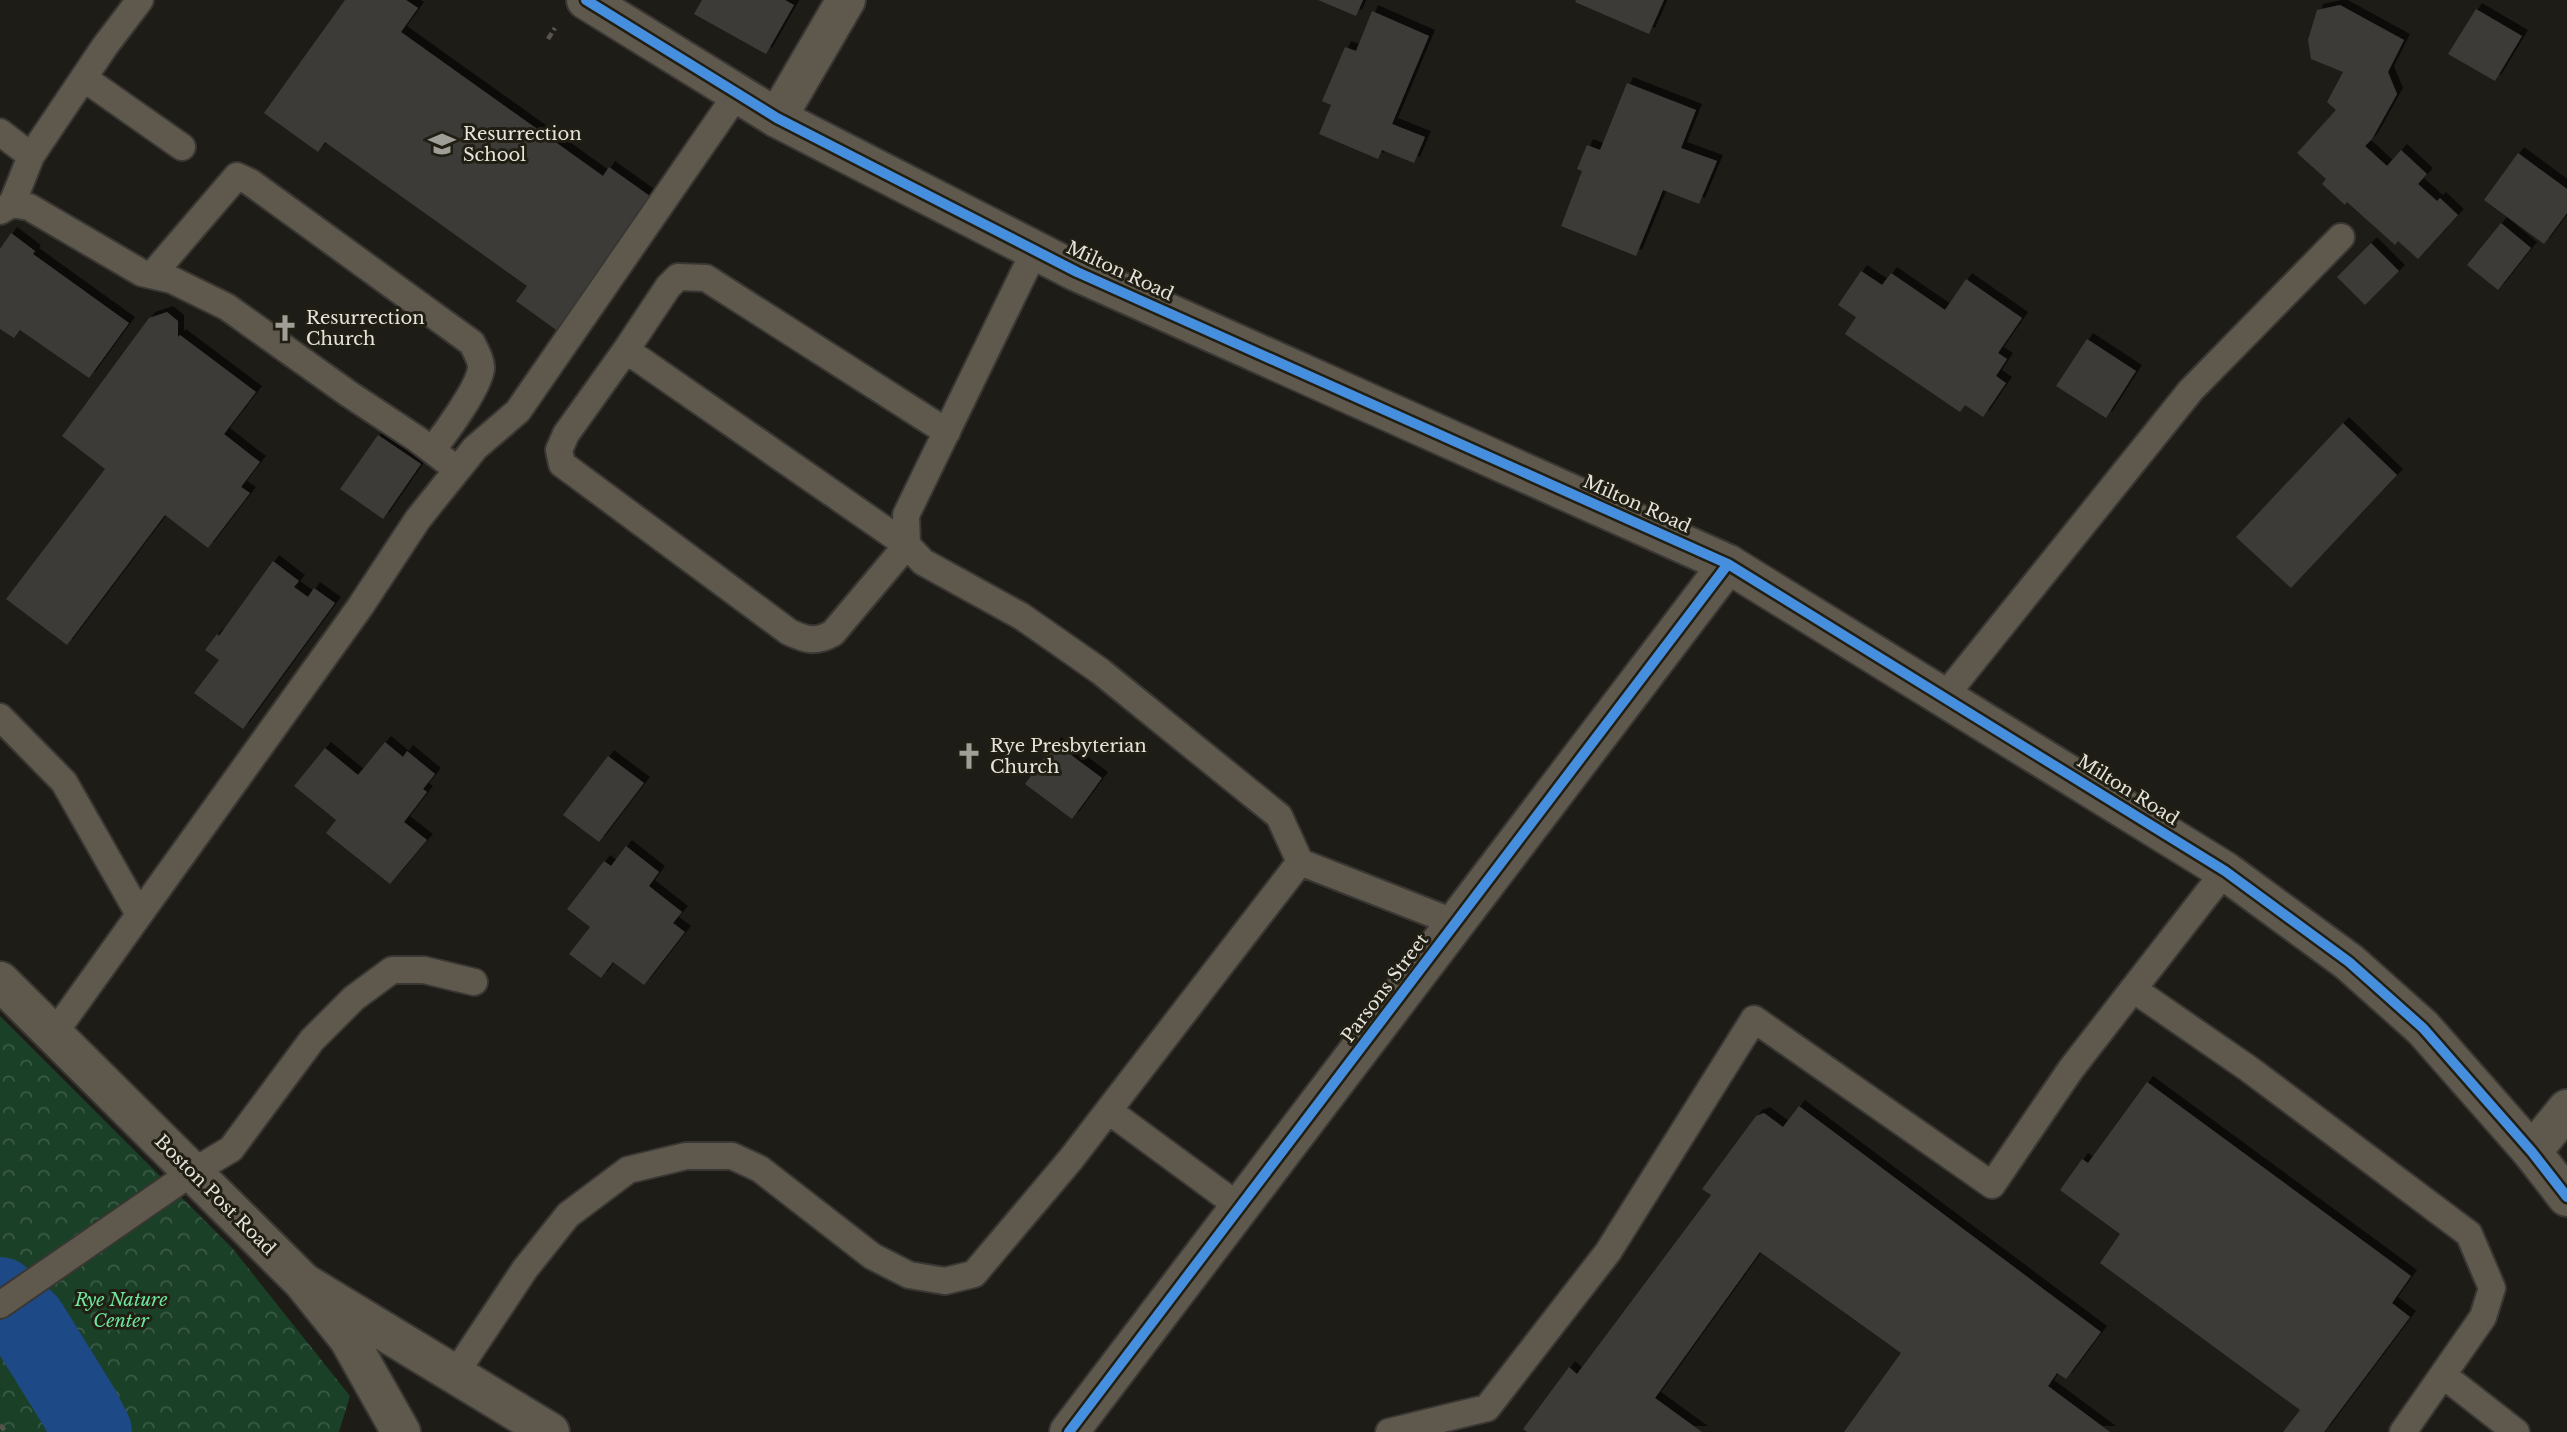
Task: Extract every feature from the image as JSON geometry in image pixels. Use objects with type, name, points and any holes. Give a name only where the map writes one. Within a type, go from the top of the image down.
[{"type":"main road","name":"Boston Post Road","points":[[0,981],[303,1282],[348,1338],[401,1432]]},
{"type":"street","name":"Milton Road","points":[[586,0],[777,118],[1077,272],[1728,564],[2225,871],[2350,962],[2423,1028],[2532,1152],[2567,1197]]},
{"type":"street","points":[[777,118],[846,0]]},
{"type":"street","name":"Parsons Street","points":[[1069,1432],[1728,564]]},
{"type":"street","points":[[2532,1152],[2567,1109]]},
{"type":"street","points":[[303,1282],[550,1432]]},
{"type":"lane","points":[[140,0],[105,46],[31,156],[6,207],[29,206],[142,273],[172,280],[227,306],[458,471]]},
{"type":"lane","points":[[85,79],[182,147]]},
{"type":"lane","points":[[53,1035],[360,607],[418,519],[475,447],[518,411],[737,94]]},
{"type":"lane","points":[[0,132],[31,156]]},
{"type":"lane","points":[[152,275],[237,176],[250,182],[472,343],[482,366],[477,383],[444,436],[432,450]]},
{"type":"lane","points":[[1944,697],[2191,390],[2341,237]]},
{"type":"lane","points":[[947,432],[706,278],[678,277],[668,286],[566,434],[559,450],[562,464],[789,632],[807,640],[821,640],[833,633],[907,545],[906,515],[947,432],[1035,250]]},
{"type":"lane","points":[[626,350],[907,545],[923,562],[1021,616],[1100,671],[1279,816],[1300,862],[1455,923]]},
{"type":"lane","points":[[0,717],[64,782],[139,914]]},
{"type":"lane","points":[[455,1374],[525,1269],[568,1215],[628,1170],[686,1156],[733,1156],[760,1169],[872,1256],[909,1275],[945,1282],[974,1274],[1108,1111],[1300,862]]},
{"type":"lane","points":[[1389,1432],[1418,1429],[1487,1408],[1608,1252],[1754,1019],[1993,1185],[2071,1069],[2225,871]]},
{"type":"lane","points":[[0,1305],[191,1173],[231,1149],[312,1040],[354,998],[392,970],[424,970],[474,982]]},
{"type":"lane","points":[[2133,989],[2249,1069],[2469,1234],[2493,1288],[2483,1317],[2403,1432]]},
{"type":"lane","points":[[1108,1111],[1241,1208]]},
{"type":"lane","points":[[2442,1375],[2516,1432]]},
{"type":"path","points":[[0,1426],[6,1432]]},
{"type":"green space","name":"Rye Nature Center","points":[[0,1016],[233,1249],[350,1396],[339,1432],[0,1432]]},
{"type":"building","points":[[345,0],[406,0],[418,8],[401,32],[603,176],[609,167],[654,199],[559,332],[516,301],[527,286],[325,142],[318,152],[264,113]]},
{"type":"building","points":[[702,0],[785,0],[794,5],[766,54],[694,14]]},
{"type":"building","points":[[1318,0],[1363,0],[1356,16]]},
{"type":"building","points":[[1664,0],[1649,34],[1575,2]]},
{"type":"building","points":[[2340,5],[2404,40],[2388,72],[2397,94],[2372,139],[2365,146],[2387,166],[2401,150],[2427,174],[2418,184],[2437,201],[2440,198],[2458,215],[2418,259],[2398,241],[2395,245],[2347,202],[2345,205],[2322,184],[2326,179],[2297,153],[2336,110],[2327,102],[2343,72],[2311,59],[2308,40],[2317,10]]},
{"type":"building","points":[[2476,9],[2522,36],[2495,81],[2448,54]]},
{"type":"building","points":[[1372,11],[1429,36],[1392,124],[1425,137],[1414,163],[1382,150],[1378,159],[1319,134],[1331,105],[1322,101],[1345,47],[1356,51]]},
{"type":"building","points":[[1627,83],[1696,110],[1681,148],[1717,161],[1699,204],[1663,190],[1636,256],[1561,226],[1582,171],[1577,169],[1587,145],[1600,150]]},
{"type":"building","points":[[2518,153],[2567,189],[2567,213],[2544,244],[2484,200]]},
{"type":"building","points":[[2501,223],[2531,248],[2498,290],[2467,265]]},
{"type":"building","points":[[11,233],[35,251],[33,254],[129,323],[89,378],[20,330],[14,338],[0,329],[0,249]]},
{"type":"building","points":[[2371,243],[2399,271],[2365,305],[2337,277]]},
{"type":"building","points":[[1861,271],[1882,285],[1891,273],[1945,310],[1966,279],[2022,318],[1998,353],[2007,359],[1996,376],[2006,383],[1983,417],[1965,405],[1960,412],[1845,334],[1856,317],[1838,305]]},
{"type":"building","points":[[167,312],[178,321],[178,337],[180,335],[256,392],[224,434],[260,462],[241,487],[250,493],[208,548],[165,515],[67,645],[6,599],[105,469],[62,436],[149,318]]},
{"type":"building","points":[[2087,339],[2136,371],[2106,418],[2056,386]]},
{"type":"building","points":[[2343,423],[2397,475],[2291,588],[2236,537]]},
{"type":"building","points":[[378,435],[421,464],[383,519],[340,489]]},
{"type":"building","points":[[273,561],[299,581],[294,587],[308,597],[314,588],[335,603],[243,729],[194,693],[219,660],[205,650],[217,634],[219,636]]},
{"type":"building","points":[[385,742],[403,757],[407,751],[435,774],[423,789],[427,792],[404,822],[427,840],[390,884],[326,833],[336,820],[294,786],[325,748],[358,775]]},
{"type":"building","points":[[1055,743],[1102,778],[1072,819],[1025,784]]},
{"type":"building","points":[[608,756],[644,783],[599,842],[563,815]]},
{"type":"building","points":[[626,846],[659,872],[649,886],[682,912],[673,923],[685,932],[644,985],[613,962],[601,978],[569,954],[590,927],[567,909],[604,861],[611,866]]},
{"type":"building","points":[[2147,1082],[2411,1276],[2392,1303],[2410,1317],[2324,1432],[2283,1432],[2300,1410],[2100,1263],[2120,1234],[2060,1190],[2082,1159],[2088,1163]]},
{"type":"building","points":[[1799,1106],[2101,1332],[2066,1379],[2057,1373],[2048,1386],[2110,1432],[1844,1432],[1901,1353],[1760,1252],[1655,1398],[1702,1432],[1527,1432],[1523,1429],[1569,1367],[1577,1374],[1711,1195],[1702,1189],[1756,1116],[1764,1113],[1783,1127]]},
{"type":"waterway","points":[[0,1297],[27,1323],[92,1432]]},
{"type":"cycle path","points":[[586,0],[777,118],[1077,272],[1728,564],[2225,871],[2349,962],[2423,1028],[2532,1152],[2567,1197]]},
{"type":"cycle path","points":[[1069,1432],[1728,564]]},
{"type":"place","name":"Resurrection School","points":[[442,144]]},
{"type":"place","name":"Resurrection Church","points":[[285,328]]},
{"type":"place","name":"Rye Presbyterian Church","points":[[969,756]]}]
